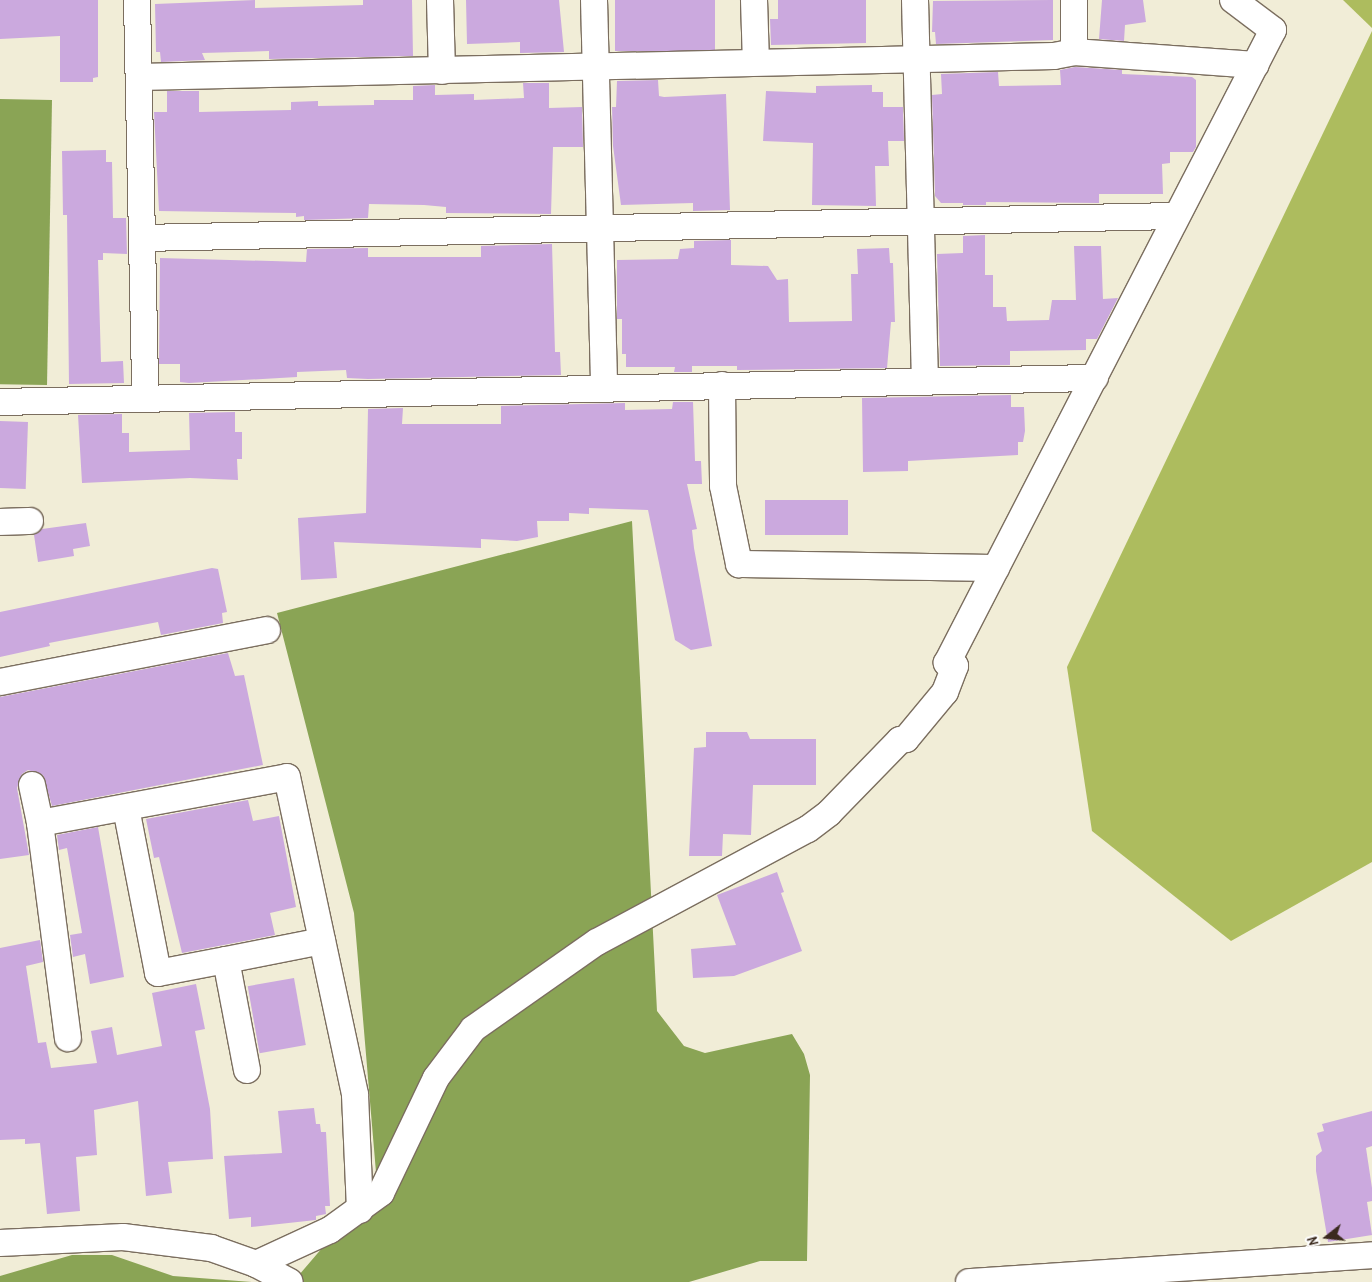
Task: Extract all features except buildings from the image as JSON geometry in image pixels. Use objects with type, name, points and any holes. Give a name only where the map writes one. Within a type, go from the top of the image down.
[{"type":"street","points":[[137,0],[145,398]]},
{"type":"street","points":[[440,0],[442,70]]},
{"type":"street","points":[[594,0],[604,388]]},
{"type":"street","points":[[754,0],[756,62]]},
{"type":"street","points":[[915,0],[925,380]]},
{"type":"street","points":[[1074,0],[1074,52]]},
{"type":"street","points":[[256,1264],[330,1230],[381,1193],[436,1078],[473,1029],[597,942],[808,829],[829,813],[900,740],[906,739],[945,692],[955,666],[947,663],[1095,378],[1174,216],[1256,66],[1273,30],[1233,0]]},
{"type":"street","points":[[139,78],[756,62],[916,60],[1054,56],[1074,52],[1256,66]]},
{"type":"street","points":[[142,238],[920,219],[1174,216]]},
{"type":"street","points":[[0,402],[925,380],[1095,378]]},
{"type":"street","points":[[722,385],[723,486],[739,564],[996,568]]},
{"type":"street","points":[[0,522],[30,521]]},
{"type":"street","points":[[0,682],[267,630]]},
{"type":"street","points":[[40,823],[287,777],[355,1096],[360,1210]]},
{"type":"street","points":[[32,785],[40,823],[68,1038]]},
{"type":"street","points":[[126,808],[158,973],[322,941]]},
{"type":"street","points":[[226,960],[247,1070]]},
{"type":"street","points":[[0,1243],[123,1237],[211,1248],[256,1264],[290,1282]]},
{"type":"street","points":[[969,1282],[1372,1254]]},
{"type":"green space","points":[[1343,0],[1372,0],[1372,28]]},
{"type":"green space","points":[[1372,31],[1372,862],[1231,941],[1092,831],[1067,667]]},
{"type":"green space","points":[[0,99],[52,100],[47,385],[0,384]]},
{"type":"green space","points":[[632,521],[657,1011],[684,1046],[705,1053],[792,1034],[804,1054],[810,1075],[807,1261],[760,1261],[689,1282],[293,1282],[377,1184],[354,913],[277,613]]},
{"type":"green space","points":[[72,1255],[112,1255],[173,1276],[252,1282],[0,1282],[0,1276]]}]
